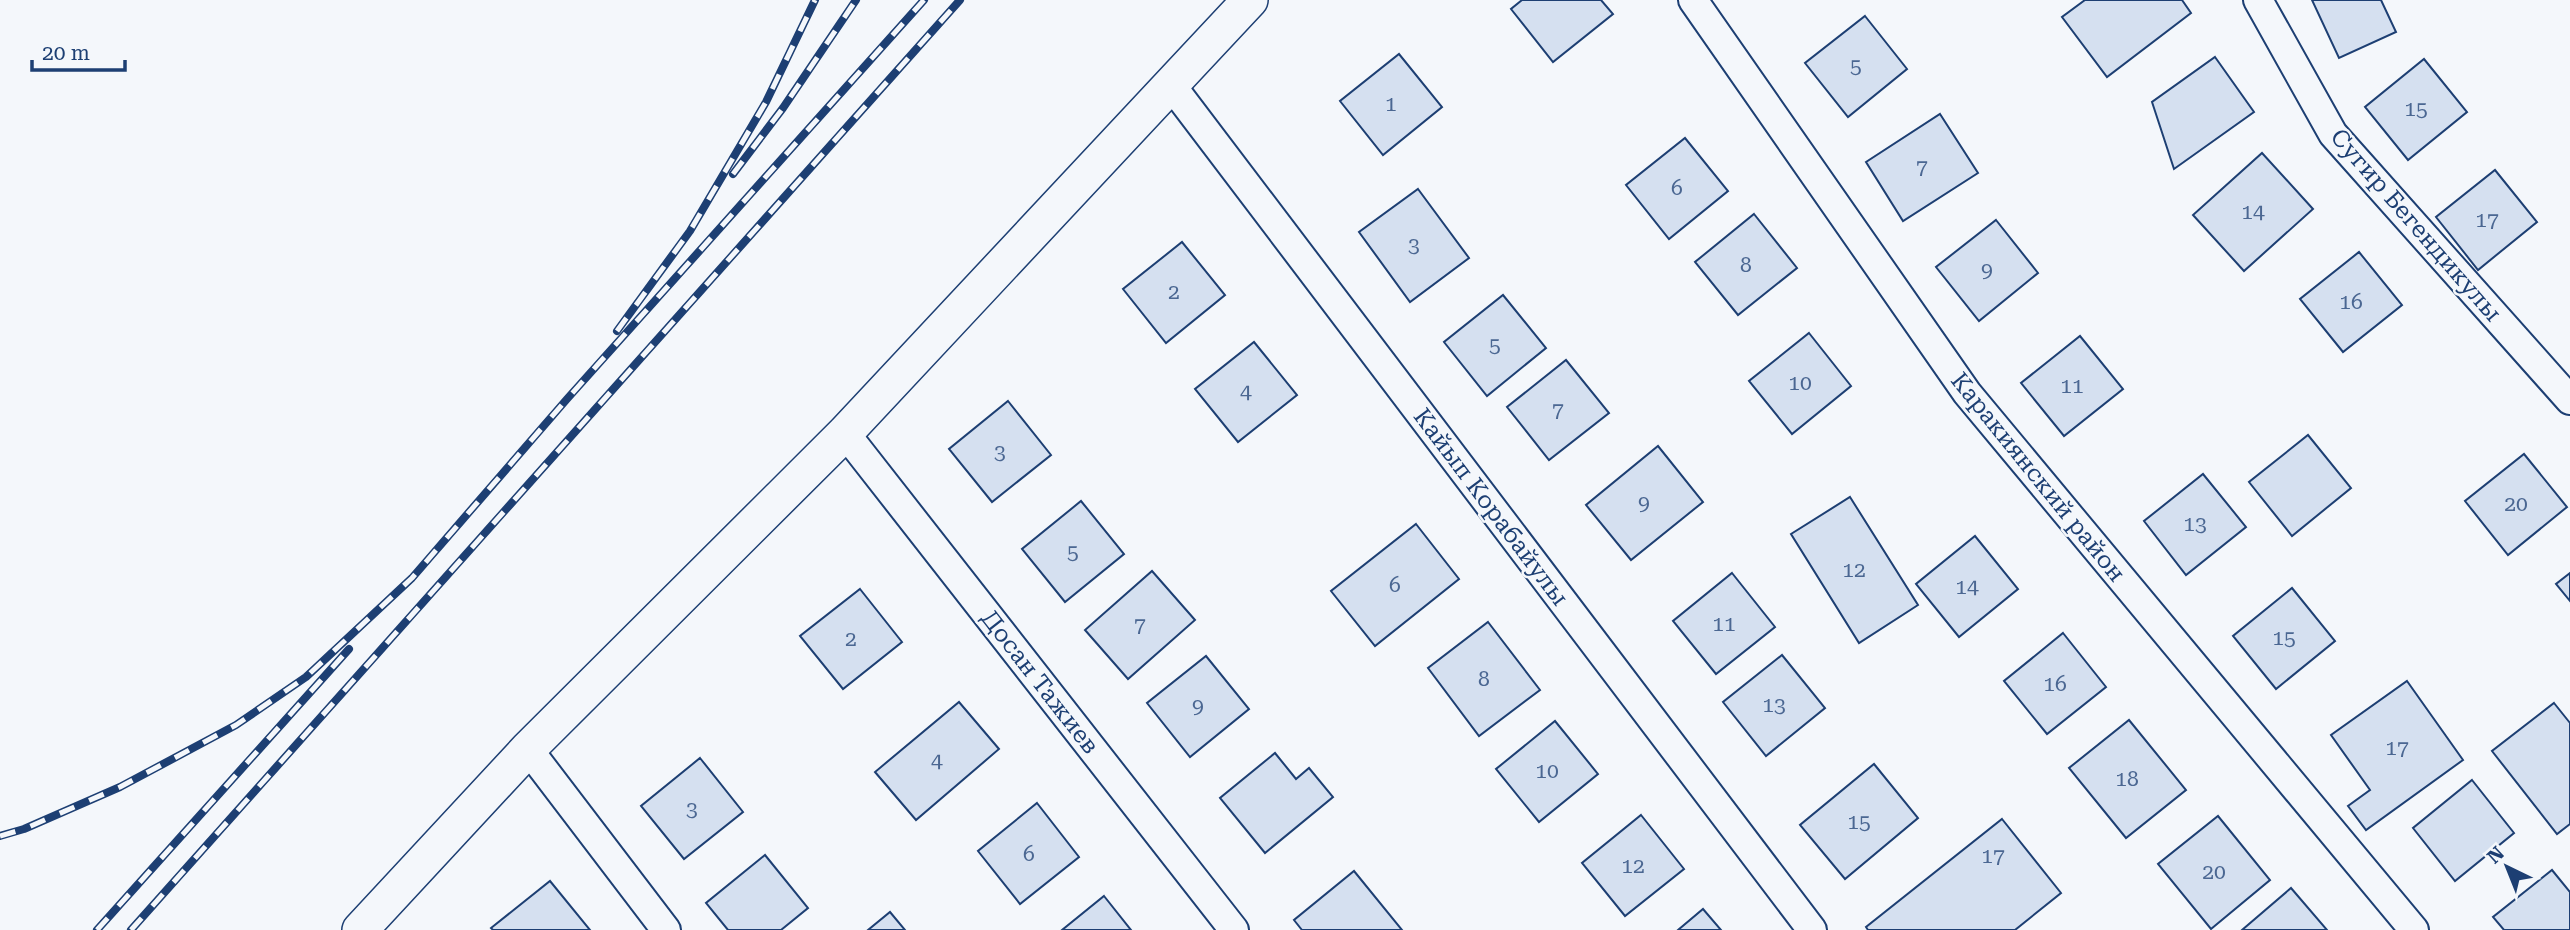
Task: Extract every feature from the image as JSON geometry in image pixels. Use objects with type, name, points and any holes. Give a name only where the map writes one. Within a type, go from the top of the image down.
[{"type":"street","points":[[360,930],[528,749],[845,433],[1250,0]]},
{"type":"street","name":"Каракиянский район","points":[[1693,0],[1967,393],[2414,930]]},
{"type":"street","name":"Сугир Бегендикулы","points":[[2258,0],[2333,134],[2570,400]]},
{"type":"street","name":"Кайып Корабайулы","points":[[1171,85],[1812,930]]},
{"type":"street","name":"Досан Тажиев","points":[[845,433],[1234,930]]},
{"type":"street","points":[[528,749],[666,930]]},
{"type":"building","points":[[1522,0],[1601,0],[1613,14],[1553,62],[1511,9]]},
{"type":"building","points":[[2085,0],[2182,0],[2191,13],[2107,77],[2062,17]]},
{"type":"building","points":[[2312,0],[2381,0],[2396,32],[2339,58]]},
{"type":"building","points":[[1865,16],[1907,69],[1848,117],[1805,63]]},
{"type":"building","points":[[1399,54],[1442,107],[1383,155],[1340,101]]},
{"type":"building","points":[[2215,57],[2254,112],[2174,169],[2152,102]]},
{"type":"building","points":[[2424,59],[2467,112],[2408,160],[2365,107]]},
{"type":"building","points":[[1940,114],[1978,173],[1903,221],[1866,162]]},
{"type":"building","points":[[1685,138],[1728,191],[1669,239],[1626,185]]},
{"type":"building","points":[[2262,153],[2313,209],[2244,271],[2193,215]]},
{"type":"building","points":[[2495,170],[2537,222],[2478,270],[2436,217]]},
{"type":"building","points":[[1418,189],[1469,258],[1410,302],[1359,232]]},
{"type":"building","points":[[1754,214],[1797,268],[1738,315],[1695,262]]},
{"type":"building","points":[[1996,220],[2038,273],[1979,321],[1936,267]]},
{"type":"building","points":[[1182,242],[1225,295],[1166,343],[1123,289]]},
{"type":"building","points":[[2359,252],[2402,305],[2343,352],[2300,299]]},
{"type":"building","points":[[1503,295],[1546,348],[1487,396],[1444,342]]},
{"type":"building","points":[[1809,333],[1851,386],[1792,434],[1749,381]]},
{"type":"building","points":[[2080,336],[2123,389],[2064,436],[2021,383]]},
{"type":"building","points":[[1254,342],[1297,395],[1238,442],[1195,389]]},
{"type":"building","points":[[1566,360],[1609,413],[1549,460],[1507,407]]},
{"type":"building","points":[[1008,401],[1051,455],[992,502],[949,449]]},
{"type":"building","points":[[2308,435],[2351,488],[2292,536],[2249,482]]},
{"type":"building","points":[[1658,446],[1703,502],[1631,560],[1586,505]]},
{"type":"building","points":[[2524,454],[2567,507],[2508,555],[2465,501]]},
{"type":"building","points":[[2203,474],[2246,527],[2186,575],[2144,521]]},
{"type":"building","points":[[1850,497],[1918,605],[1859,643],[1791,534]]},
{"type":"building","points":[[1081,501],[1124,554],[1065,602],[1022,549]]},
{"type":"building","points":[[1416,524],[1459,579],[1375,646],[1331,591]]},
{"type":"building","points":[[1975,536],[2018,589],[1959,637],[1916,584]]},
{"type":"building","points":[[1152,571],[1195,620],[1128,679],[1085,630]]},
{"type":"building","points":[[1732,573],[1775,627],[1716,674],[1673,621]]},
{"type":"building","points":[[2570,573],[2570,601],[2556,584]]},
{"type":"building","points":[[2292,588],[2335,641],[2276,689],[2233,636]]},
{"type":"building","points":[[860,589],[902,642],[843,689],[800,636]]},
{"type":"building","points":[[1488,622],[1540,690],[1479,736],[1428,668]]},
{"type":"building","points":[[2063,633],[2106,687],[2047,734],[2004,681]]},
{"type":"building","points":[[1782,655],[1825,708],[1766,756],[1723,702]]},
{"type":"building","points":[[1206,656],[1249,709],[1190,757],[1147,703]]},
{"type":"building","points":[[2407,681],[2463,760],[2366,830],[2348,806],[2370,790],[2331,735]]},
{"type":"building","points":[[959,702],[999,749],[916,820],[875,772]]},
{"type":"building","points":[[2554,703],[2570,723],[2570,824],[2557,834],[2492,751]]},
{"type":"building","points":[[2129,720],[2186,790],[2126,838],[2069,768]]},
{"type":"building","points":[[1555,721],[1598,774],[1539,822],[1496,769]]},
{"type":"building","points":[[1275,753],[1296,779],[1309,768],[1333,797],[1265,853],[1220,798]]},
{"type":"building","points":[[700,758],[743,812],[684,859],[641,806]]},
{"type":"building","points":[[1874,764],[1918,818],[1845,879],[1800,825]]},
{"type":"building","points":[[2472,780],[2514,833],[2455,881],[2413,828]]},
{"type":"building","points":[[1037,803],[1079,857],[1020,904],[978,851]]},
{"type":"building","points":[[1641,815],[1684,869],[1625,916],[1582,863]]},
{"type":"building","points":[[2218,816],[2270,880],[2211,929],[2158,864]]},
{"type":"building","points":[[2002,819],[2061,893],[2015,930],[1868,930],[1866,927]]},
{"type":"building","points":[[765,855],[808,908],[781,930],[728,930],[706,903]]},
{"type":"building","points":[[2552,870],[2570,892],[2570,930],[2504,930],[2493,917]]},
{"type":"building","points":[[1354,871],[1402,930],[1302,930],[1294,920]]},
{"type":"building","points":[[550,881],[590,930],[491,928]]},
{"type":"building","points":[[2291,888],[2327,930],[2242,930]]},
{"type":"building","points":[[1104,896],[1131,930],[1062,930]]},
{"type":"building","points":[[1703,909],[1721,930],[1678,930]]},
{"type":"building","points":[[890,912],[905,930],[868,930]]},
{"type":"railway","points":[[617,331],[690,231],[766,102],[815,0]]},
{"type":"railway","points":[[733,174],[783,108],[856,0]]},
{"type":"railway","points":[[0,836],[24,829],[120,787],[236,725],[306,677],[412,578],[567,399],[924,0]]},
{"type":"railway","points":[[131,930],[960,0]]},
{"type":"railway","points":[[97,930],[349,649]]}]
